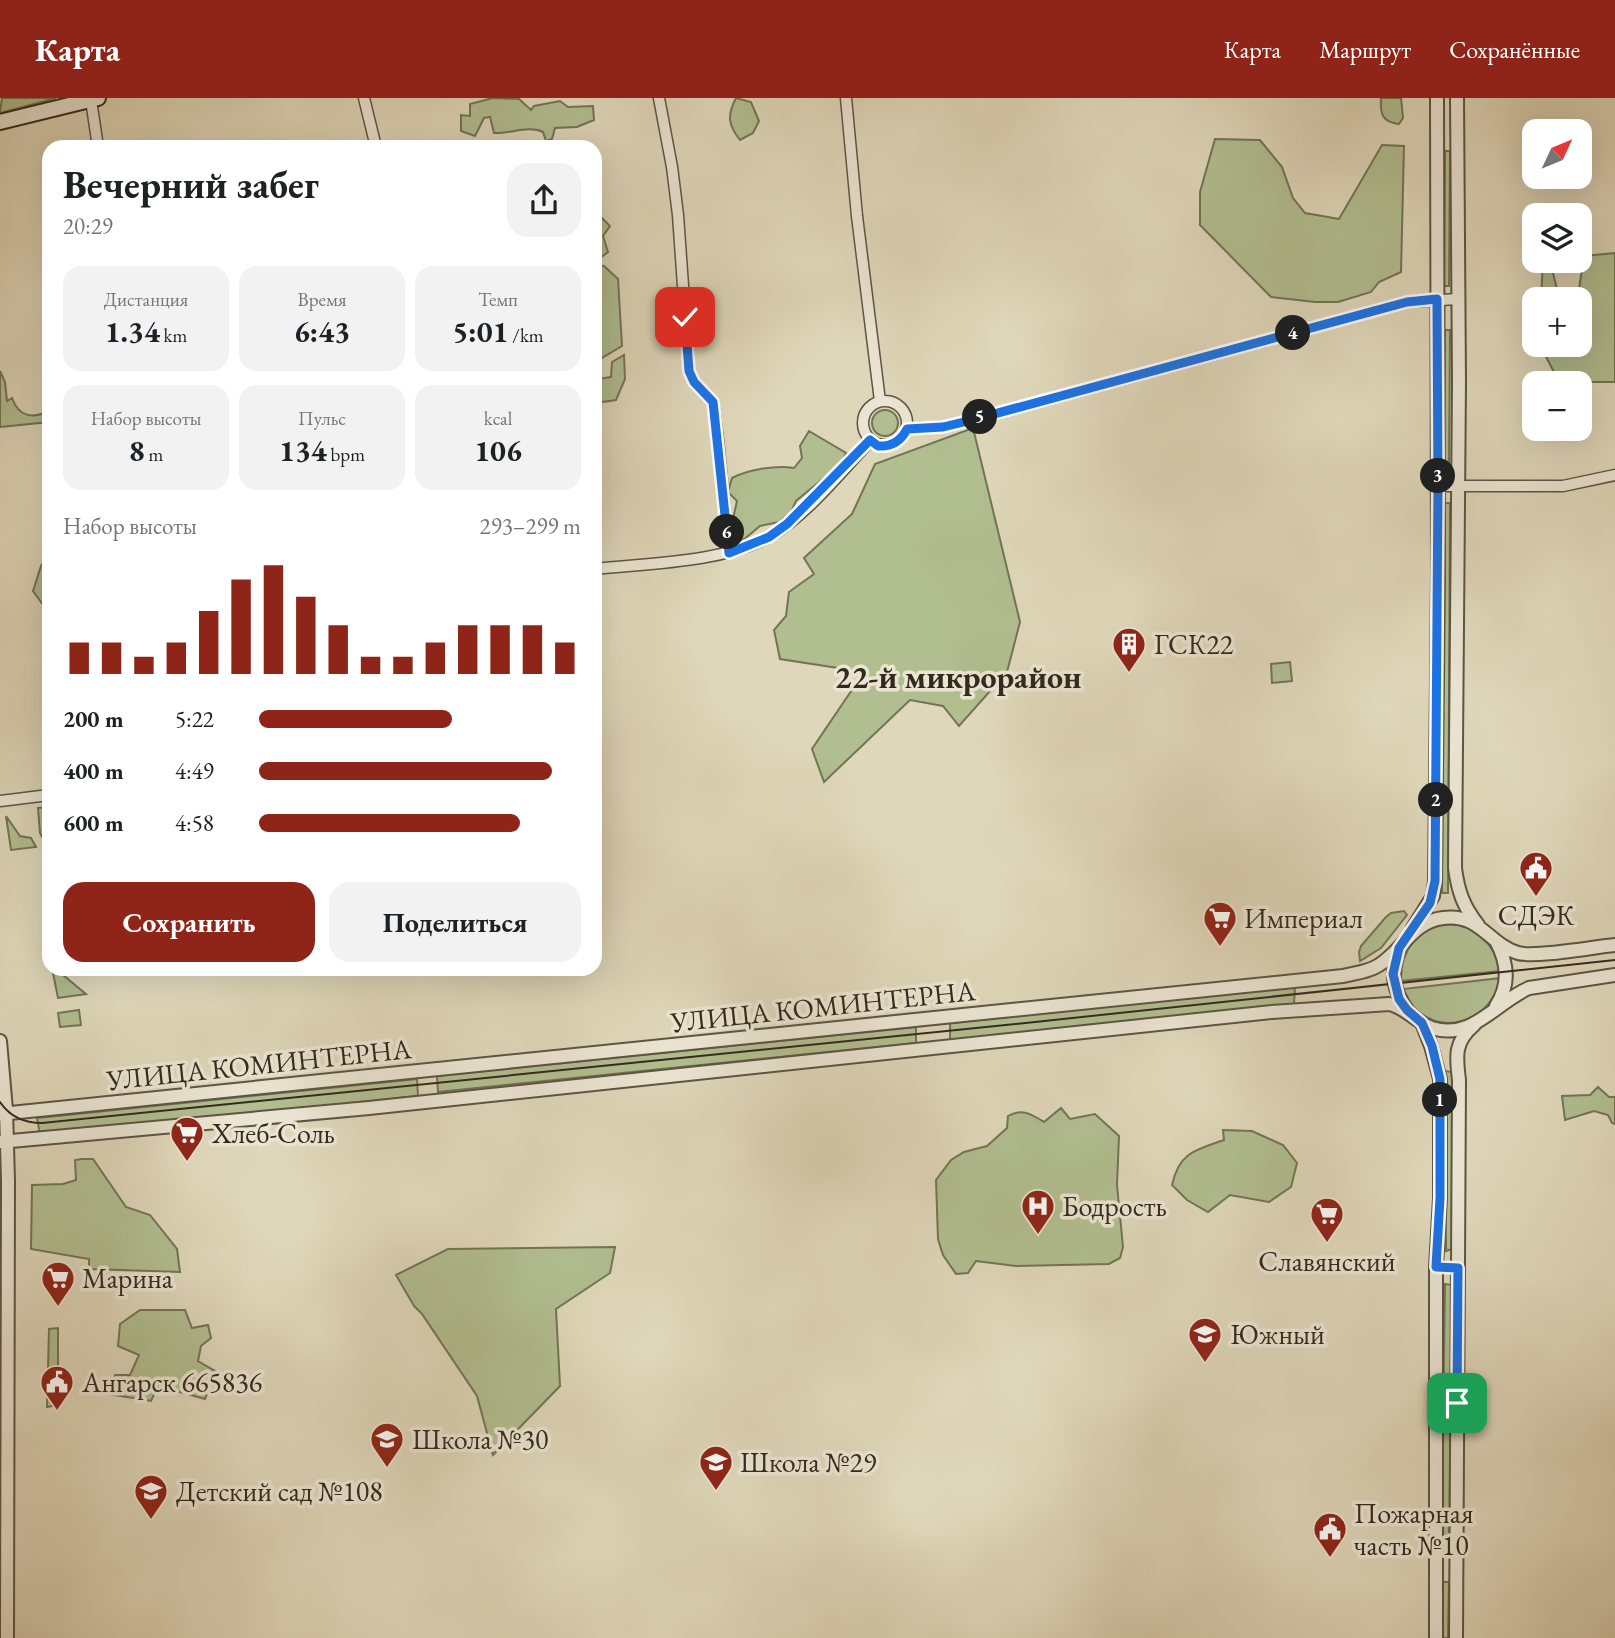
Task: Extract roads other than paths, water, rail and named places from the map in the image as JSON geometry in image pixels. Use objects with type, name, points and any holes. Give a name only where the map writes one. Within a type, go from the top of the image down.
[{"type":"main road","points":[[0,122],[95,99]]},
{"type":"street","points":[[365,98],[374,140]]},
{"type":"street","points":[[659,98],[678,215],[689,371],[694,382],[713,402],[729,553]]},
{"type":"street","points":[[846,98],[858,229],[880,401]]},
{"type":"street","points":[[1437,98],[1435,881],[1430,903],[1399,948],[1393,974],[1397,994],[1407,1010],[1432,1028],[1464,1029],[1484,1019],[1493,1011],[1504,989],[1505,964],[1496,942]]},
{"type":"street","points":[[1457,98],[1455,868],[1459,893],[1466,909],[1479,925],[1506,948],[1527,954],[1615,945]]},
{"type":"street","points":[[95,99],[97,140]]},
{"type":"street","points":[[907,429],[943,427],[1407,302],[1458,299]]},
{"type":"street","points":[[880,401],[893,402],[905,414],[907,429],[904,435],[892,444],[878,446],[864,432],[862,419],[869,407],[880,401]]},
{"type":"street","points":[[602,568],[729,553],[769,537],[787,524],[870,440]]},
{"type":"street","points":[[1438,486],[1563,486],[1615,475]]},
{"type":"street","points":[[0,802],[42,796]]},
{"type":"street","name":"УЛИЦА КОМИНТЕРНА","points":[[3,1114],[1343,976],[1372,969],[1380,964],[1423,924],[1445,917],[1468,920],[1479,925]]},
{"type":"street","points":[[1457,1638],[1459,1080],[1456,1056],[1466,1033],[1516,994],[1529,988],[1615,975]]},
{"type":"street","name":"УЛИЦА КОМИНТЕРНА","points":[[3,1142],[369,1108],[1272,1012],[1383,1004],[1407,1010]]},
{"type":"street","points":[[1422,1023],[1432,1046],[1440,1079],[1440,1198],[1436,1267],[1436,1638]]},
{"type":"street","points":[[0,1041],[9,1267],[7,1638]]},
{"type":"street","points":[[1436,1267],[1458,1268]]},
{"type":"tram line","points":[[0,1102],[8,1112],[18,1118],[42,1123],[1615,960]]},
{"type":"place","name":"ГСК22","points":[[1129,674]]},
{"type":"place","name":"СДЭК","points":[[1536,898]]},
{"type":"place","name":"Империал","points":[[1220,948]]},
{"type":"place","name":"Хлеб-Соль","points":[[187,1163]]},
{"type":"place","name":"Бодрость","points":[[1038,1236]]},
{"type":"place","name":"Славянский","points":[[1327,1244]]},
{"type":"place","name":"Марина","points":[[58,1308]]},
{"type":"place","name":"Южный","points":[[1205,1364]]},
{"type":"place","name":"Ангарск 665836","points":[[57,1412]]},
{"type":"place","name":"Школа №30","points":[[387,1469]]},
{"type":"place","name":"Школа №29","points":[[716,1492]]},
{"type":"place","name":"Детский сад №108","points":[[151,1521]]},
{"type":"place","name":"Пожарная часть №10","points":[[1330,1559]]},
{"type":"district","name":"22-й микрорайон","points":[[958,677]]}]
